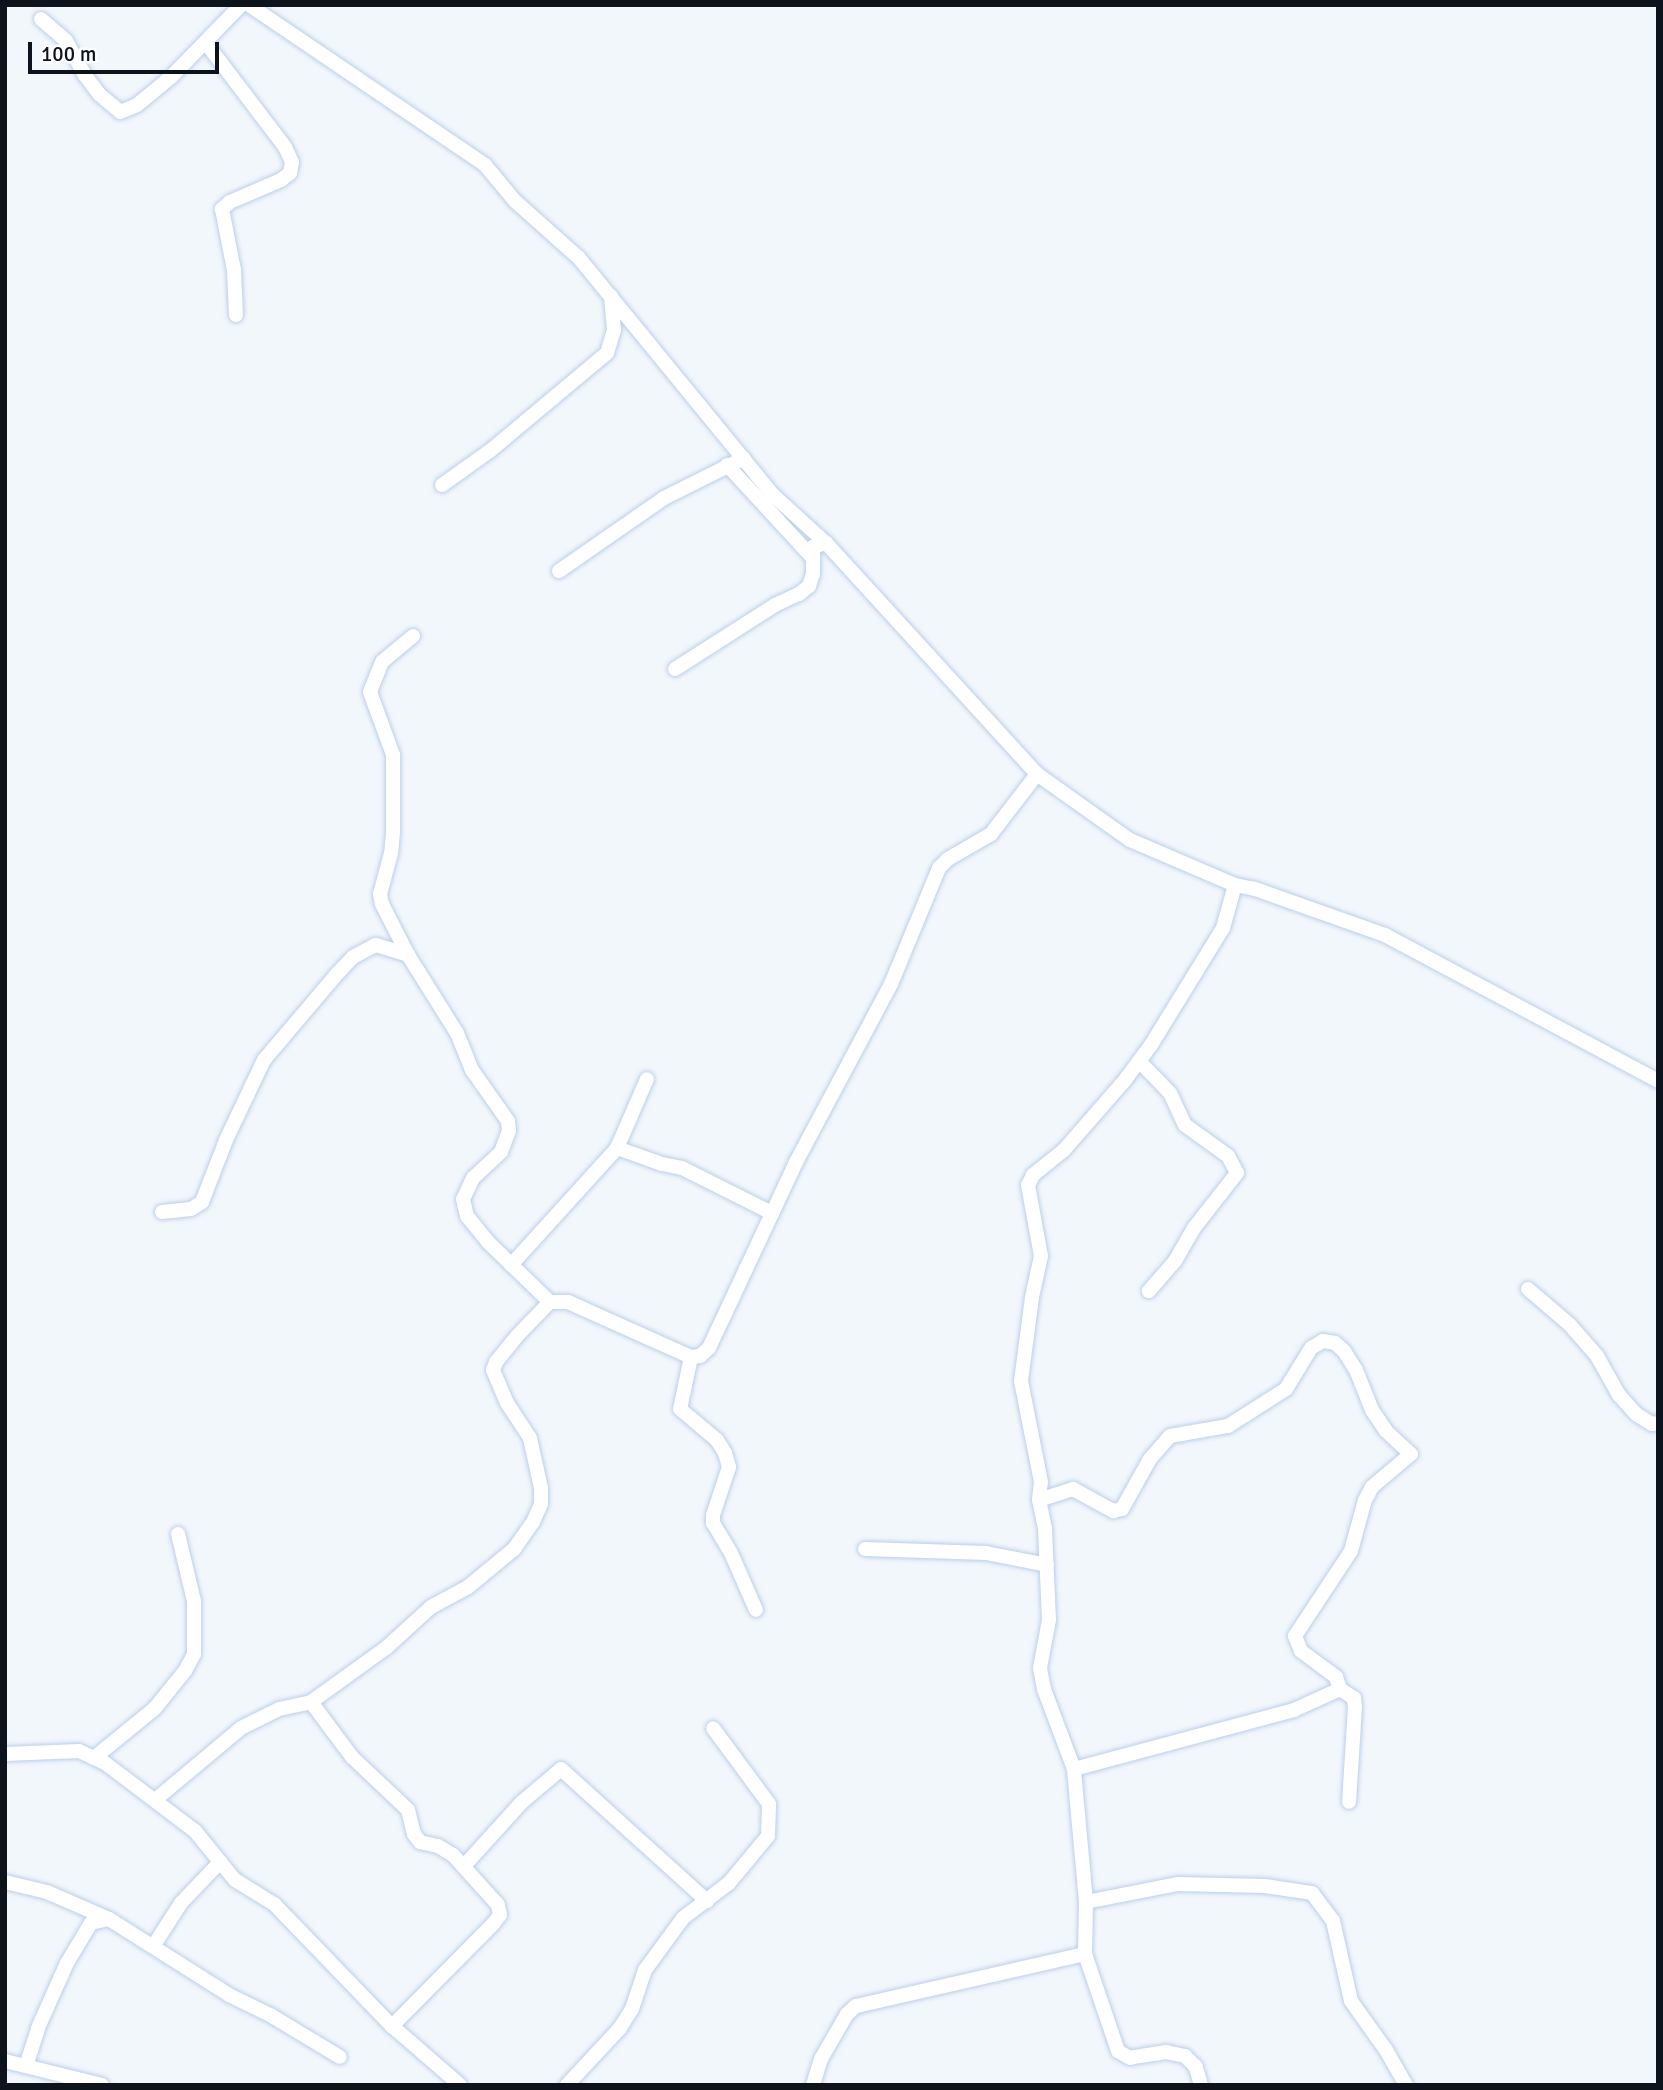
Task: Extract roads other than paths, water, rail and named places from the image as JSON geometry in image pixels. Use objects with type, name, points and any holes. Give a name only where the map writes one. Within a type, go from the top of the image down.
[{"type":"street","points":[[41,19],[66,41],[84,74],[100,95],[120,112],[137,105],[206,43],[241,5]]},
{"type":"street","points":[[249,5],[485,165],[515,201],[579,258],[773,495],[826,543],[1037,774],[1130,840],[1235,885],[1277,896],[1385,935],[1658,1081]]},
{"type":"street","points":[[206,43],[285,147],[292,162],[290,173],[281,180],[230,202],[222,209],[234,270],[236,315]]},
{"type":"street","points":[[442,485],[492,450],[607,353],[614,330],[611,296]]},
{"type":"street","points":[[559,571],[643,510],[744,458]]},
{"type":"street","points":[[727,466],[811,556]]},
{"type":"street","points":[[675,669],[809,586],[813,574],[813,547],[826,543]]},
{"type":"street","points":[[413,636],[389,653],[370,692],[393,755],[391,852],[380,894],[382,904],[408,955],[457,1033],[472,1070],[508,1121],[509,1131],[501,1152],[473,1178],[463,1199],[467,1216],[550,1303]]},
{"type":"street","points":[[155,1800],[241,1728],[279,1709],[311,1702],[386,1648],[431,1607],[468,1587],[513,1549],[533,1522],[541,1504],[541,1488],[530,1438],[507,1403],[493,1370],[517,1336],[550,1303],[568,1302],[691,1357],[701,1356],[709,1348],[772,1213],[891,984],[939,868],[948,859],[991,834],[1037,774]]},
{"type":"street","points":[[1201,2085],[1196,2067],[1185,2056],[1166,2052],[1130,2059],[1118,2051],[1085,1954],[1086,1902],[1074,1769],[1044,1689],[1040,1668],[1049,1619],[1045,1528],[1039,1500],[1041,1482],[1021,1381],[1041,1256],[1028,1185],[1032,1175],[1064,1150],[1139,1061],[1223,928],[1235,885]]},
{"type":"street","points":[[162,1212],[191,1209],[202,1202],[226,1140],[264,1060],[353,957],[376,945],[408,955]]},
{"type":"street","points":[[1139,1061],[1170,1093],[1185,1125],[1228,1156],[1237,1173],[1194,1227],[1175,1261],[1149,1291]]},
{"type":"street","points":[[512,1265],[617,1148],[647,1079]]},
{"type":"street","points":[[617,1148],[682,1168],[772,1213]]},
{"type":"street","points":[[1528,1289],[1570,1325],[1597,1356],[1619,1395],[1636,1414],[1652,1424],[1658,1423]]},
{"type":"street","points":[[1039,1500],[1073,1489],[1114,1511],[1122,1509],[1150,1460],[1170,1436],[1228,1426],[1286,1389],[1311,1348],[1323,1341],[1335,1343],[1356,1370],[1372,1410],[1386,1431],[1411,1454],[1372,1487],[1365,1500],[1351,1551],[1295,1636],[1301,1651],[1336,1677],[1339,1689],[1354,1698],[1349,1802]]},
{"type":"street","points":[[691,1357],[680,1409],[717,1440],[725,1452],[729,1467],[713,1515],[713,1524],[731,1553],[756,1610]]},
{"type":"street","points":[[94,1758],[155,1708],[185,1671],[194,1654],[194,1601],[178,1534]]},
{"type":"street","points":[[865,1549],[986,1553],[1047,1565]]},
{"type":"street","points":[[1074,1769],[1294,1710],[1339,1689]]},
{"type":"street","points":[[311,1702],[352,1757],[408,1810],[413,1821],[414,1834],[420,1842],[438,1846],[464,1866],[492,1897],[500,1915],[392,2026]]},
{"type":"street","points":[[567,2085],[620,2028],[632,2009],[645,1970],[683,1918],[729,1883],[768,1836],[771,1813],[769,1804],[713,1728]]},
{"type":"street","points":[[5,1754],[79,1751],[94,1758],[155,1800],[195,1831],[235,1880],[274,1904],[392,2026],[460,2085]]},
{"type":"street","points":[[464,1866],[522,1802],[561,1769],[707,1901]]},
{"type":"street","points":[[154,1945],[181,1903],[220,1862]]},
{"type":"street","points":[[5,1882],[47,1892],[109,1919],[154,1945],[229,1995],[272,2016],[340,2057]]},
{"type":"street","points":[[1086,1902],[1178,1884],[1265,1886],[1312,1893],[1333,1921],[1351,2001],[1385,2049],[1406,2085]]},
{"type":"street","points":[[79,1905],[91,1923]]},
{"type":"street","points":[[26,2066],[56,1986],[91,1923],[109,1919]]},
{"type":"street","points":[[813,2085],[831,2042],[847,2014],[856,2006],[1085,1954]]},
{"type":"street","points":[[5,2061],[26,2066],[63,2081],[102,2085]]}]
